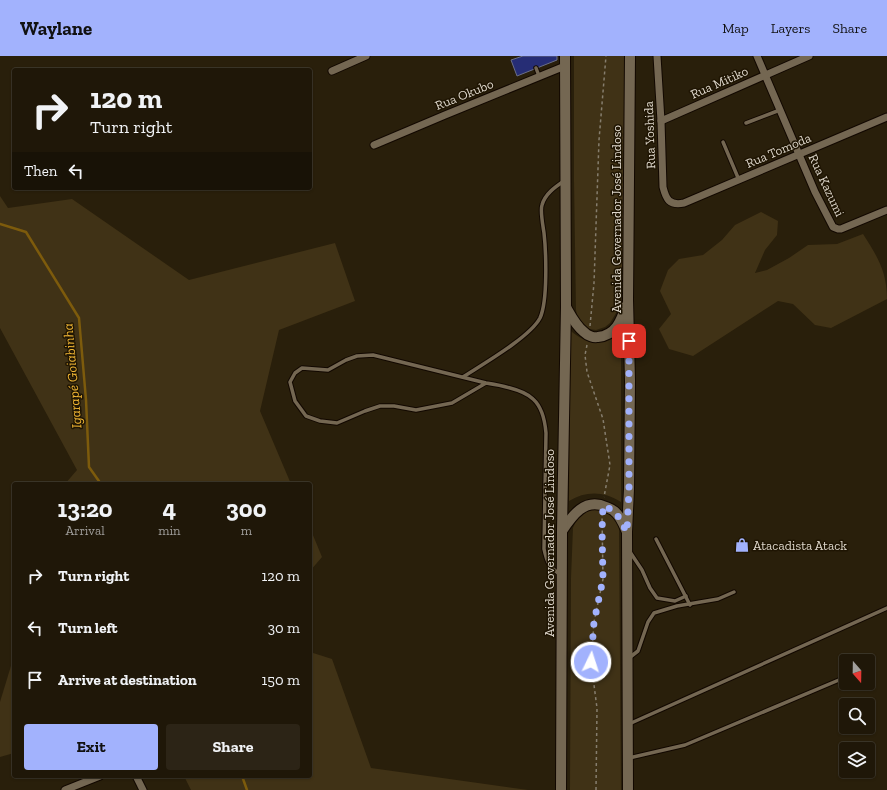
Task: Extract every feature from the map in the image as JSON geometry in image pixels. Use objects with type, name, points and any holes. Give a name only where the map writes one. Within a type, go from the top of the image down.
[{"type":"main road","name":"Avenida Governador José Lindoso","points":[[628,790],[627,532],[630,389],[628,300],[630,56]]},
{"type":"main road","name":"Avenida Governador José Lindoso","points":[[561,790],[562,531],[566,307],[565,61]]},
{"type":"main road","points":[[566,307],[578,327],[585,334],[595,337],[605,336],[615,330],[622,319],[628,300]]},
{"type":"main road","points":[[562,531],[572,516],[581,508],[593,504],[615,511],[627,532]]},
{"type":"street","points":[[332,71],[366,56]]},
{"type":"street","name":"Rua Yoshida","points":[[657,56],[663,187],[668,200],[672,203],[678,204]]},
{"type":"street","name":"Rua Kazumi","points":[[757,56],[815,192],[833,227],[842,229],[887,210]]},
{"type":"street","name":"Rua Mitiko","points":[[661,121],[809,56]]},
{"type":"street","name":"Rua Okubo","points":[[374,145],[539,76],[565,61]]},
{"type":"street","name":"Rua Tomoda","points":[[678,204],[739,180],[887,117]]},
{"type":"street","points":[[65,790],[95,778]]},
{"type":"street","points":[[137,778],[143,790]]},
{"type":"lane","points":[[536,68],[539,76]]},
{"type":"lane","points":[[746,123],[780,110]]},
{"type":"lane","points":[[723,142],[739,180]]},
{"type":"lane","points":[[463,377],[522,337],[532,328],[540,317],[544,300],[546,250],[541,206],[547,195],[565,181]]},
{"type":"lane","points":[[486,383],[452,404],[416,410],[394,406],[380,406],[364,411],[337,423],[320,422],[306,416],[295,401],[290,382],[295,373],[302,368],[328,370],[357,356],[373,355],[515,389],[533,398],[544,419],[546,433],[544,549],[546,560],[551,569],[562,576]]},
{"type":"lane","points":[[656,539],[690,605]]},
{"type":"lane","points":[[628,549],[642,570],[650,588],[657,598],[675,600],[686,596]]},
{"type":"lane","points":[[628,659],[638,651],[648,622],[654,613],[677,606],[690,605],[718,599],[734,592]]},
{"type":"lane","points":[[628,725],[887,608]]},
{"type":"lane","points":[[628,758],[685,745],[839,680]]},
{"type":"path","points":[[596,790],[597,708],[591,662],[594,622],[603,579],[603,506],[610,465],[603,419],[587,372],[585,354],[589,335],[594,283],[599,140],[606,56]]},
{"type":"shaded area","points":[[574,56],[625,56],[624,256],[616,313],[610,323],[605,327],[596,330],[589,329],[582,324],[576,310]]},
{"type":"shaded area","points":[[0,196],[8,208],[72,199],[189,280],[335,243],[355,301],[279,330],[260,411],[290,482],[67,482],[77,470],[0,328]]},
{"type":"shaded area","points":[[761,212],[778,221],[777,235],[765,250],[755,273],[767,270],[789,258],[808,245],[837,244],[863,234],[877,257],[883,272],[887,289],[887,299],[831,328],[815,325],[793,304],[778,301],[693,356],[669,349],[659,329],[671,314],[660,291],[668,270],[679,259],[703,255],[722,240],[735,225]]},
{"type":"shaded area","points":[[570,330],[582,338],[595,342],[608,339],[621,332],[621,502],[601,494],[582,495],[569,501]]},
{"type":"shaded area","points":[[590,509],[604,510],[610,514],[615,519],[619,529],[621,790],[570,790],[571,578],[573,528],[577,518]]},
{"type":"shaded area","points":[[312,533],[322,557],[312,569]]},
{"type":"shaded area","points":[[312,653],[332,659],[371,768],[528,790],[191,790],[185,778],[312,778]]},
{"type":"shaded area","points":[[12,663],[12,754],[0,757],[0,702]]},
{"type":"building","points":[[523,56],[557,56],[557,60],[517,76],[511,60]]},
{"type":"waterway","name":"Igarapé Goiabinha","points":[[0,224],[26,232],[79,318],[86,400],[89,467],[100,482]]},
{"type":"waterway","name":"Igarapé Goiabinha","points":[[243,778],[247,790]]},
{"type":"place","name":"Atacadista Atack","points":[[742,545]]},
{"type":"route","points":[[591,662],[594,622],[603,579],[603,506],[615,511],[627,532],[629,489],[629,341]]}]
